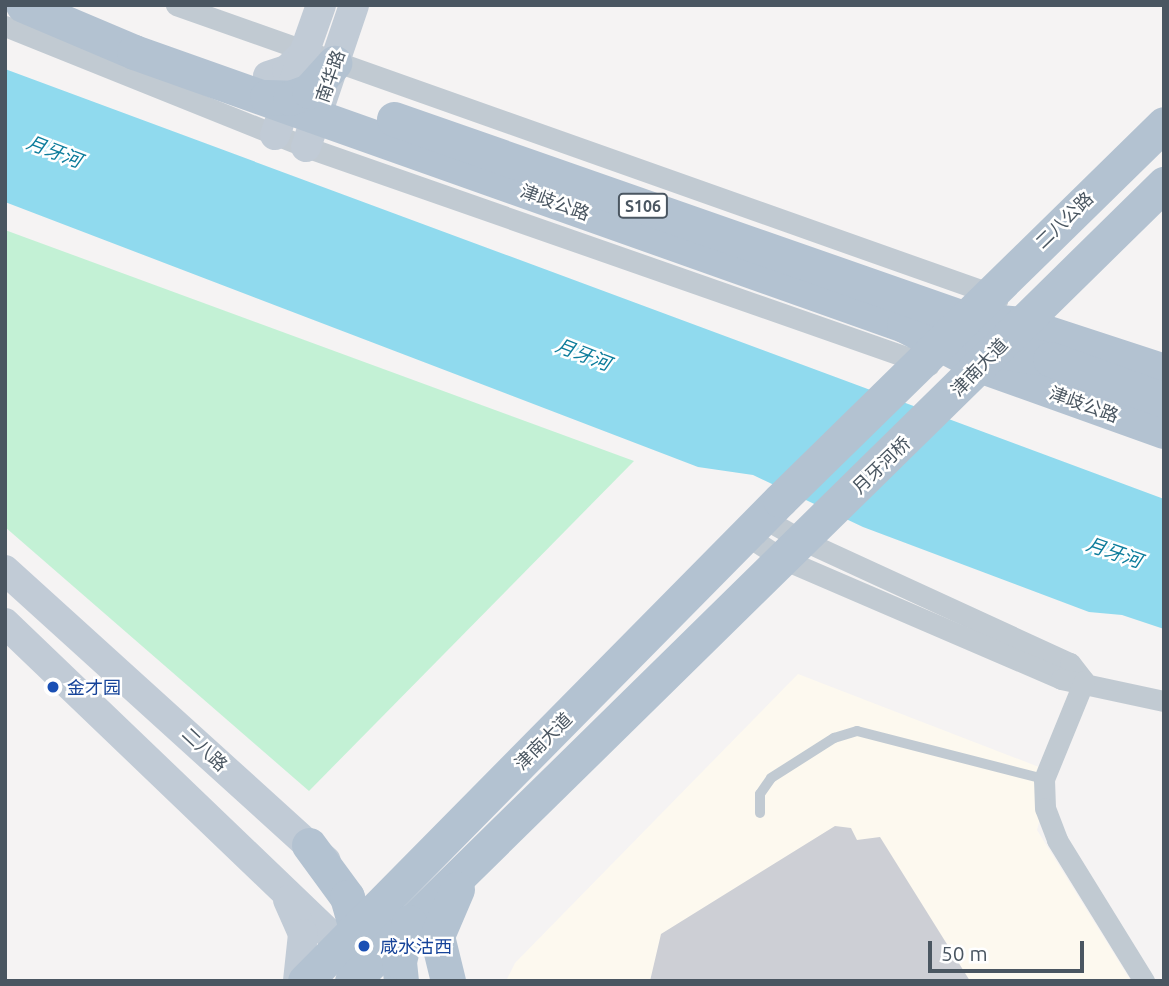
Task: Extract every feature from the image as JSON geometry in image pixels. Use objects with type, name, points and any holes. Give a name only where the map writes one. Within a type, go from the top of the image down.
[{"type":"main road","name":"津歧公路","points":[[23,5],[297,97],[964,347],[1164,431]]},
{"type":"main road","name":"津歧公路","points":[[82,5],[297,97]]},
{"type":"main road","name":"南华路","points":[[297,97],[321,5]]},
{"type":"main road","name":"南华路","points":[[297,97],[354,5]]},
{"type":"main road","name":"二八公路","points":[[964,347],[989,293],[1164,124]]},
{"type":"main road","points":[[763,518],[891,389],[964,347],[1164,184]]},
{"type":"main road","name":"津歧公路","points":[[964,347],[1164,372]]},
{"type":"main road","points":[[964,347],[1050,359],[1164,400]]},
{"type":"main road","name":"津南大道","points":[[938,409],[964,347]]},
{"type":"main road","name":"月牙河桥","points":[[803,540],[938,409]]},
{"type":"main road","name":"津南大道","points":[[364,964],[456,828],[763,518]]},
{"type":"main road","name":"津南大道","points":[[305,981],[364,964],[404,933],[481,854],[803,540]]},
{"type":"main road","name":"二八路","points":[[5,570],[309,845]]},
{"type":"main road","points":[[5,622],[364,964]]},
{"type":"main road","points":[[364,964],[404,933],[433,864],[456,828]]},
{"type":"main road","points":[[309,845],[347,897],[364,964]]},
{"type":"main road","points":[[448,981],[438,948],[440,926],[481,854]]},
{"type":"main road","points":[[274,880],[303,934],[298,981]]},
{"type":"main road","points":[[404,933],[431,981]]},
{"type":"street","points":[[176,5],[297,97],[964,347]]},
{"type":"street","points":[[5,26],[297,97],[989,293]]},
{"type":"street","points":[[763,518],[1049,673],[1164,701]]},
{"type":"street","points":[[1084,681],[1044,779],[1045,808],[1057,840],[1144,981]]},
{"type":"lane","points":[[760,813],[760,794],[771,778],[834,738],[857,731],[1044,779]]},
{"type":"shaded area","points":[[798,674],[1052,772],[1037,830],[1131,981],[506,981],[515,963]]},
{"type":"green space","points":[[5,230],[634,461],[309,791],[5,527]]},
{"type":"water","name":"月牙河","points":[[5,69],[1164,499],[1164,629],[1122,615],[1089,612],[863,527],[753,475],[698,467],[5,202]]},
{"type":"building","points":[[835,826],[851,828],[857,840],[880,837],[970,981],[650,981],[661,934]]},
{"type":"place","name":"金才园","points":[[53,687]]},
{"type":"place","name":"咸水沽西","points":[[364,946]]}]
